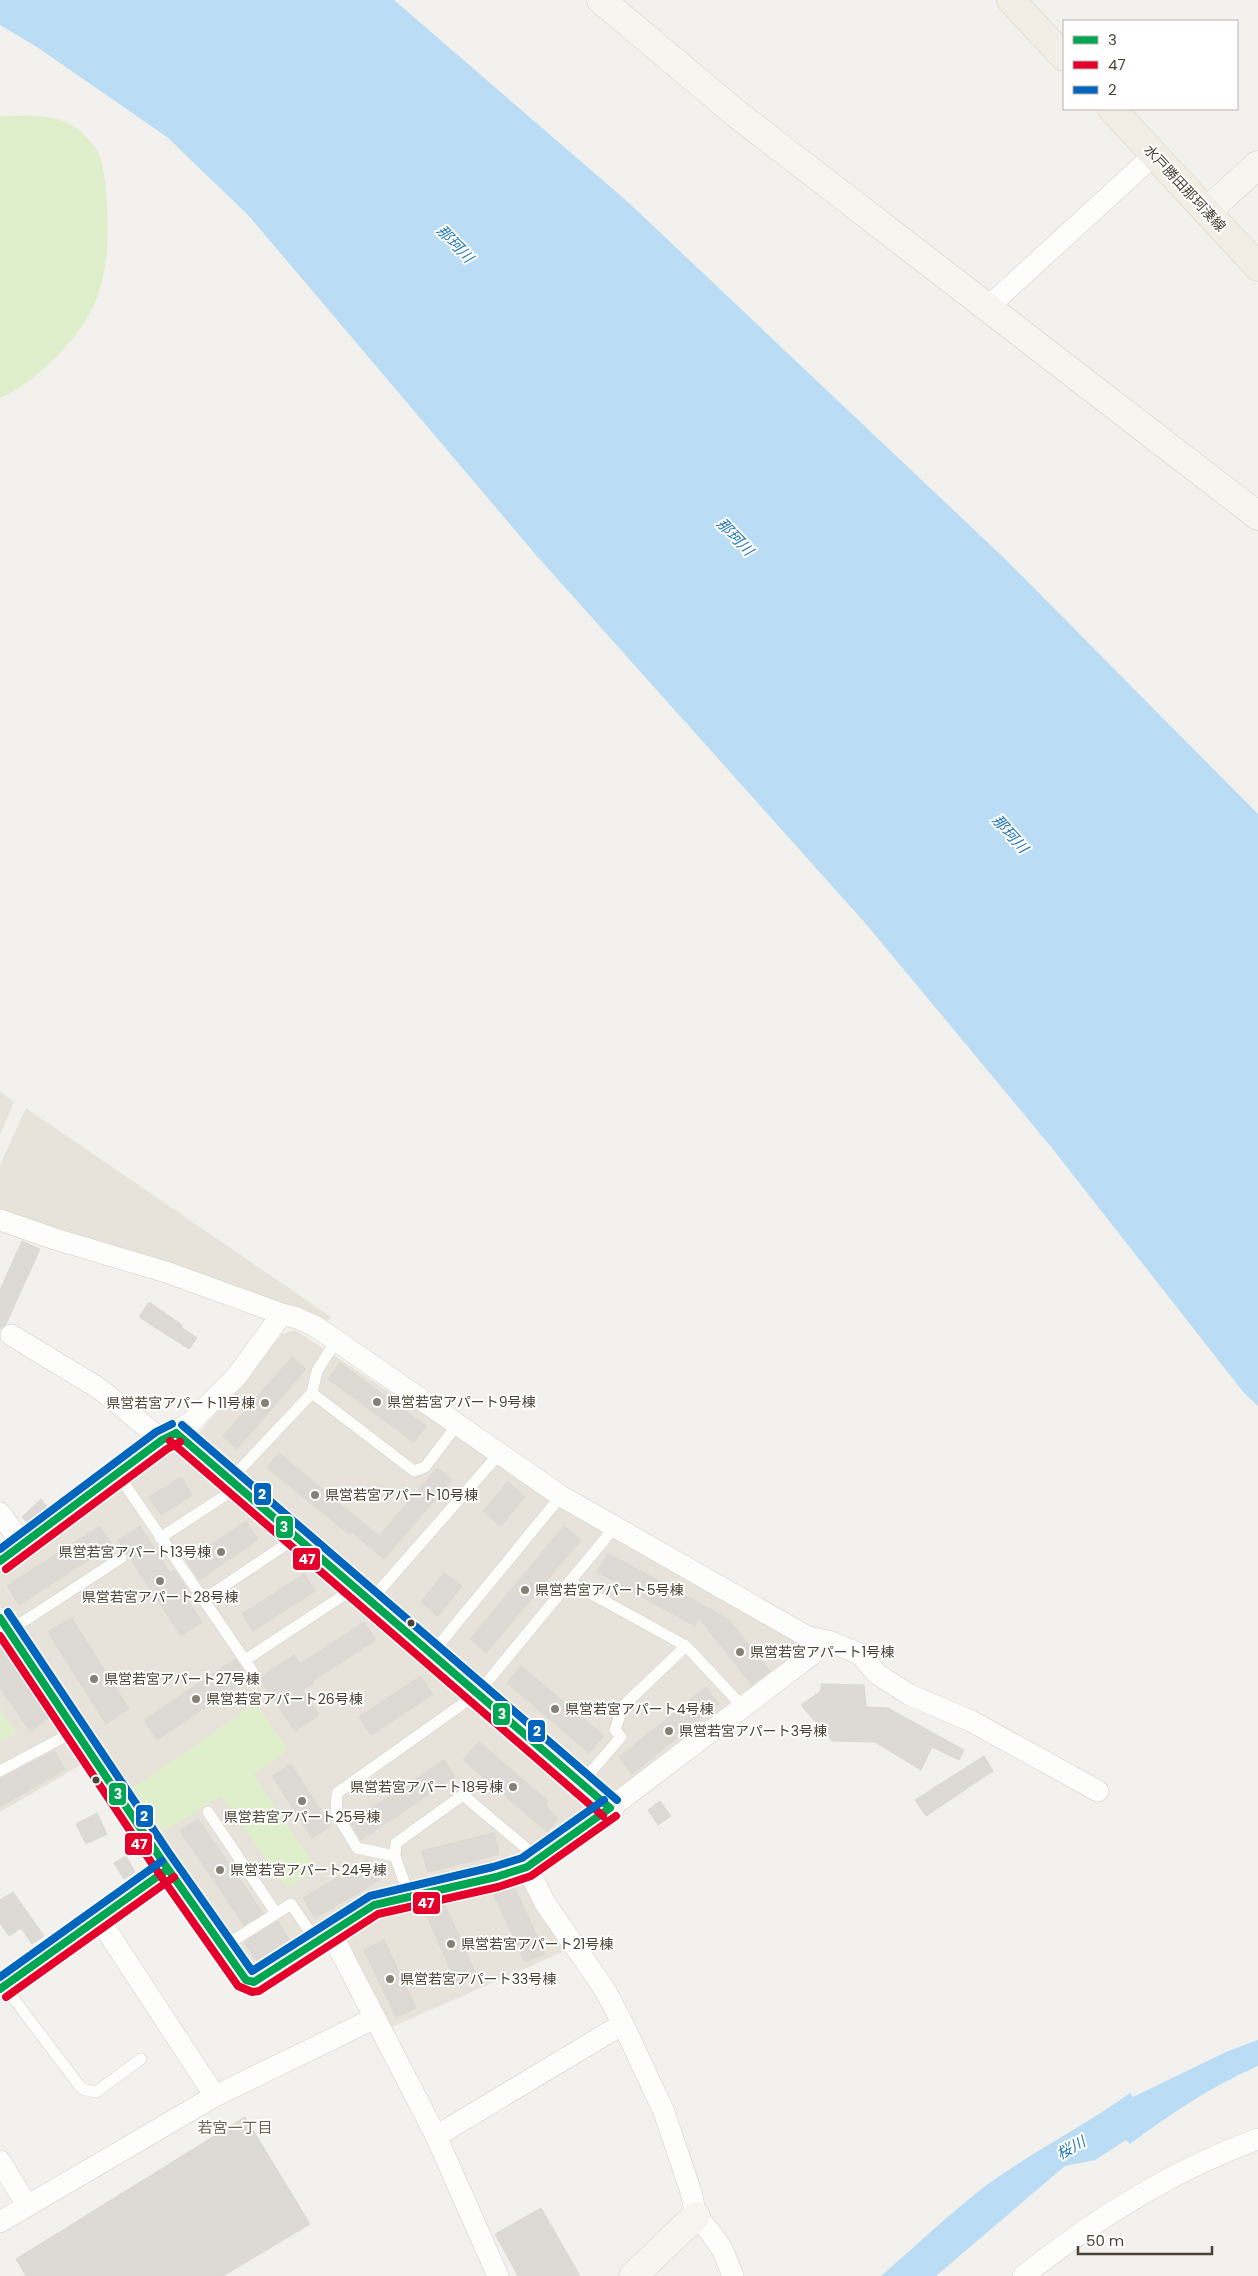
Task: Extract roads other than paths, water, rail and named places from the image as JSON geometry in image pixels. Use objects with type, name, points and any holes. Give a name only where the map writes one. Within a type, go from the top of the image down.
[{"type":"main road","points":[[1011,0],[1063,56]]},
{"type":"main road","name":"水戸勝田那珂湊線","points":[[1113,110],[1258,267]]},
{"type":"street","points":[[601,0],[738,115],[1258,516]]},
{"type":"street","points":[[988,307],[1154,154]]},
{"type":"street","points":[[1207,211],[1258,165]]},
{"type":"street","points":[[0,1220],[55,1239],[166,1272],[315,1326],[561,1496],[614,1528],[808,1637],[831,1642],[860,1654],[877,1674],[910,1695],[971,1720],[1098,1791]]},
{"type":"street","points":[[0,1561],[116,1474],[191,1422],[236,1377],[282,1314]]},
{"type":"street","points":[[11,1335],[100,1389],[235,1482],[610,1808]]},
{"type":"street","points":[[0,1513],[22,1544]]},
{"type":"street","points":[[4,1625],[168,1869],[246,1980],[254,1982],[374,1905],[496,1877],[533,1863],[610,1808],[810,1656],[808,1637]]},
{"type":"street","points":[[533,1863],[545,1903],[605,1990],[623,2024],[664,2112],[691,2192],[696,2216],[708,2229],[722,2250],[734,2276]]},
{"type":"street","points":[[2,1988],[168,1869]]},
{"type":"street","points":[[99,1919],[215,2096]]},
{"type":"street","points":[[324,1938],[375,2018],[436,2136],[498,2276]]},
{"type":"street","points":[[0,2222],[215,2096],[375,2018]]},
{"type":"street","points":[[436,2136],[623,2024]]},
{"type":"street","points":[[1024,2276],[1044,2260],[1147,2189],[1196,2165],[1258,2139]]},
{"type":"street","points":[[0,2161],[22,2197]]},
{"type":"street","points":[[633,2276],[696,2216]]},
{"type":"lane","points":[[160,1538],[235,1482],[312,1393],[318,1371],[336,1341]]},
{"type":"lane","points":[[312,1393],[414,1471],[425,1467],[457,1425]]},
{"type":"lane","points":[[245,1660],[364,1594],[499,1454]]},
{"type":"lane","points":[[116,1474],[253,1672]]},
{"type":"lane","points":[[432,1653],[561,1496]]},
{"type":"lane","points":[[395,1856],[357,1848],[336,1813],[337,1792],[478,1693],[614,1528]]},
{"type":"lane","points":[[203,1600],[297,1536]]},
{"type":"lane","points":[[4,1625],[121,1558]]},
{"type":"lane","points":[[570,1582],[686,1646],[744,1707]]},
{"type":"lane","points":[[581,1783],[622,1737],[615,1730],[623,1706],[686,1646]]},
{"type":"lane","points":[[0,1771],[75,1731]]},
{"type":"lane","points":[[409,1896],[395,1856],[396,1843],[463,1795],[533,1863]]},
{"type":"lane","points":[[208,1812],[276,1913]]},
{"type":"lane","points":[[223,1947],[291,1904],[324,1938]]},
{"type":"lane","points":[[2,1988],[82,2089],[96,2092],[141,2059]]},
{"type":"water","name":"那珂川","points":[[0,0],[394,0],[629,203],[1004,558],[1258,814],[1258,1406],[1244,1393],[1052,1148],[866,924],[536,555],[249,216],[167,137],[37,47],[0,25]]},
{"type":"water","name":"桜川","points":[[1258,2040],[1258,2066],[1224,2082],[1192,2101],[1130,2144],[1126,2140],[1095,2160],[1065,2166],[936,2276],[881,2276],[988,2184],[1130,2093],[1133,2097],[1228,2051]]},
{"type":"place","name":"県営若宮アパート9号棟","points":[[377,1402]]},
{"type":"place","name":"県営若宮アパート11号棟","points":[[265,1403]]},
{"type":"place","name":"県営若宮アパート10号棟","points":[[315,1495]]},
{"type":"place","name":"県営若宮アパート13号棟","points":[[221,1552]]},
{"type":"place","name":"県営若宮アパート28号棟","points":[[160,1581]]},
{"type":"place","name":"県営若宮アパート5号棟","points":[[525,1590]]},
{"type":"place","name":"県営若宮アパート1号棟","points":[[740,1652]]},
{"type":"place","name":"県営若宮アパート27号棟","points":[[94,1679]]},
{"type":"place","name":"県営若宮アパート26号棟","points":[[196,1699]]},
{"type":"place","name":"県営若宮アパート4号棟","points":[[555,1709]]},
{"type":"place","name":"県営若宮アパート3号棟","points":[[669,1731]]},
{"type":"place","name":"県営若宮アパート18号棟","points":[[513,1787]]},
{"type":"place","name":"県営若宮アパート25号棟","points":[[302,1801]]},
{"type":"place","name":"県営若宮アパート24号棟","points":[[220,1870]]},
{"type":"place","name":"県営若宮アパート21号棟","points":[[451,1944]]},
{"type":"place","name":"県営若宮アパート33号棟","points":[[390,1979]]},
{"type":"district","name":"若宮一丁目","points":[[235,2128]]}]
